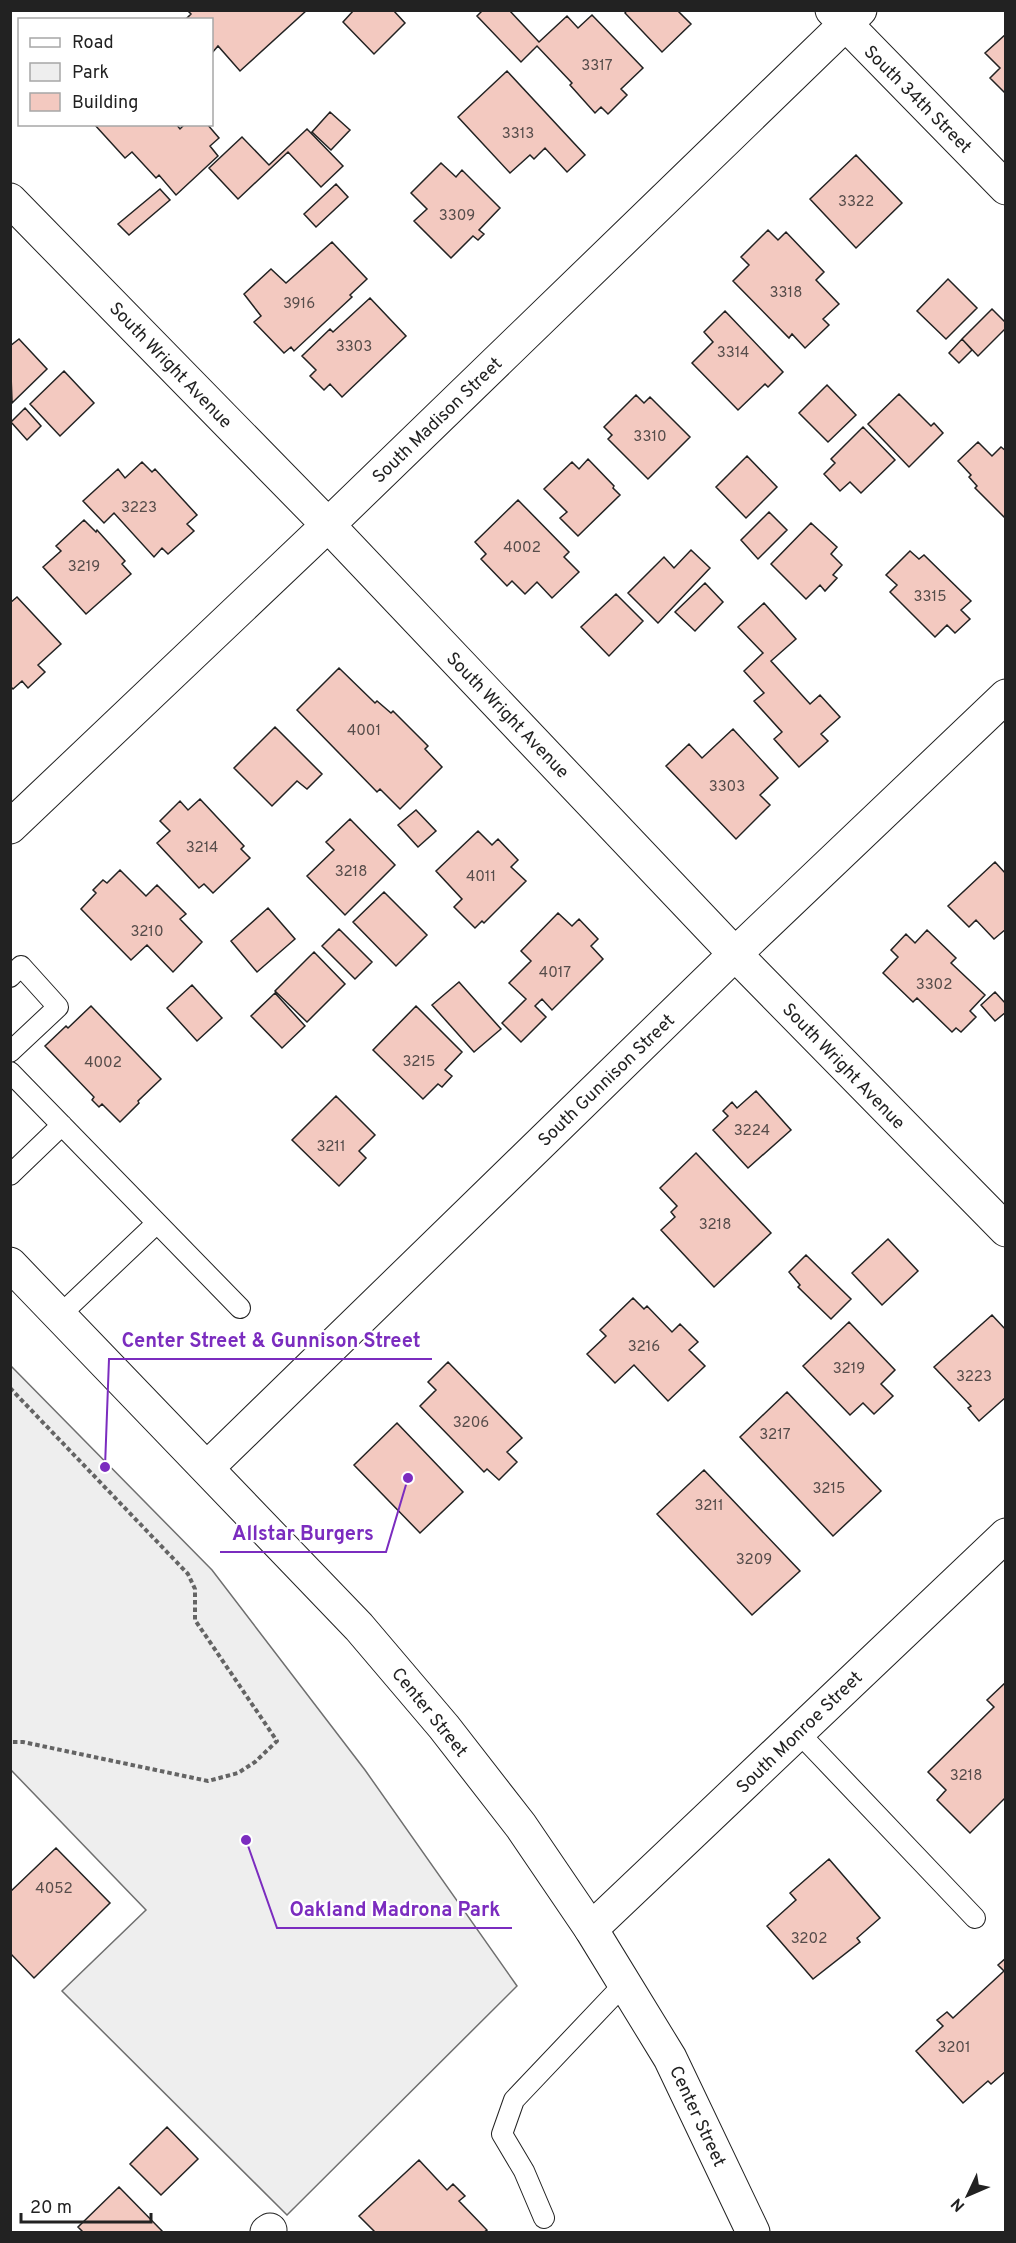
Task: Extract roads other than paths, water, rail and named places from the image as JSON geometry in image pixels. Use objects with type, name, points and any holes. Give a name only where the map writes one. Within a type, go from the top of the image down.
[{"type":"street","name":"South 34th Street","points":[[845,15],[1005,188]]},
{"type":"street","name":"South Madison Street","points":[[10,827],[328,525],[845,15]]},
{"type":"street","name":"South Wright Avenue","points":[[10,200],[328,525],[735,954],[1005,1230]]},
{"type":"street","name":"South Gunnison Street","points":[[208,1467],[735,954],[1005,696]]},
{"type":"street","name":"Center Street","points":[[10,1264],[208,1467],[359,1627],[444,1727],[521,1826],[626,1983],[670,2058],[753,2232]]},
{"type":"street","name":"South Monroe Street","points":[[591,1929],[1005,1535]]},
{"type":"lane","points":[[10,977],[21,966],[58,1007],[10,1052]]},
{"type":"lane","points":[[10,1072],[240,1308]]},
{"type":"lane","points":[[10,1175],[62,1125]]},
{"type":"lane","points":[[60,1315],[157,1223]]},
{"type":"lane","points":[[799,1733],[975,1918]]},
{"type":"lane","points":[[544,2218],[524,2171],[502,2134],[514,2100],[626,1983]]},
{"type":"place","name":"Center Street & Gunnison Street","points":[[105,1467]]},
{"type":"place","name":"Allstar Burgers","points":[[408,1478]]},
{"type":"place","name":"Oakland Madrona Park","points":[[246,1840]]}]
